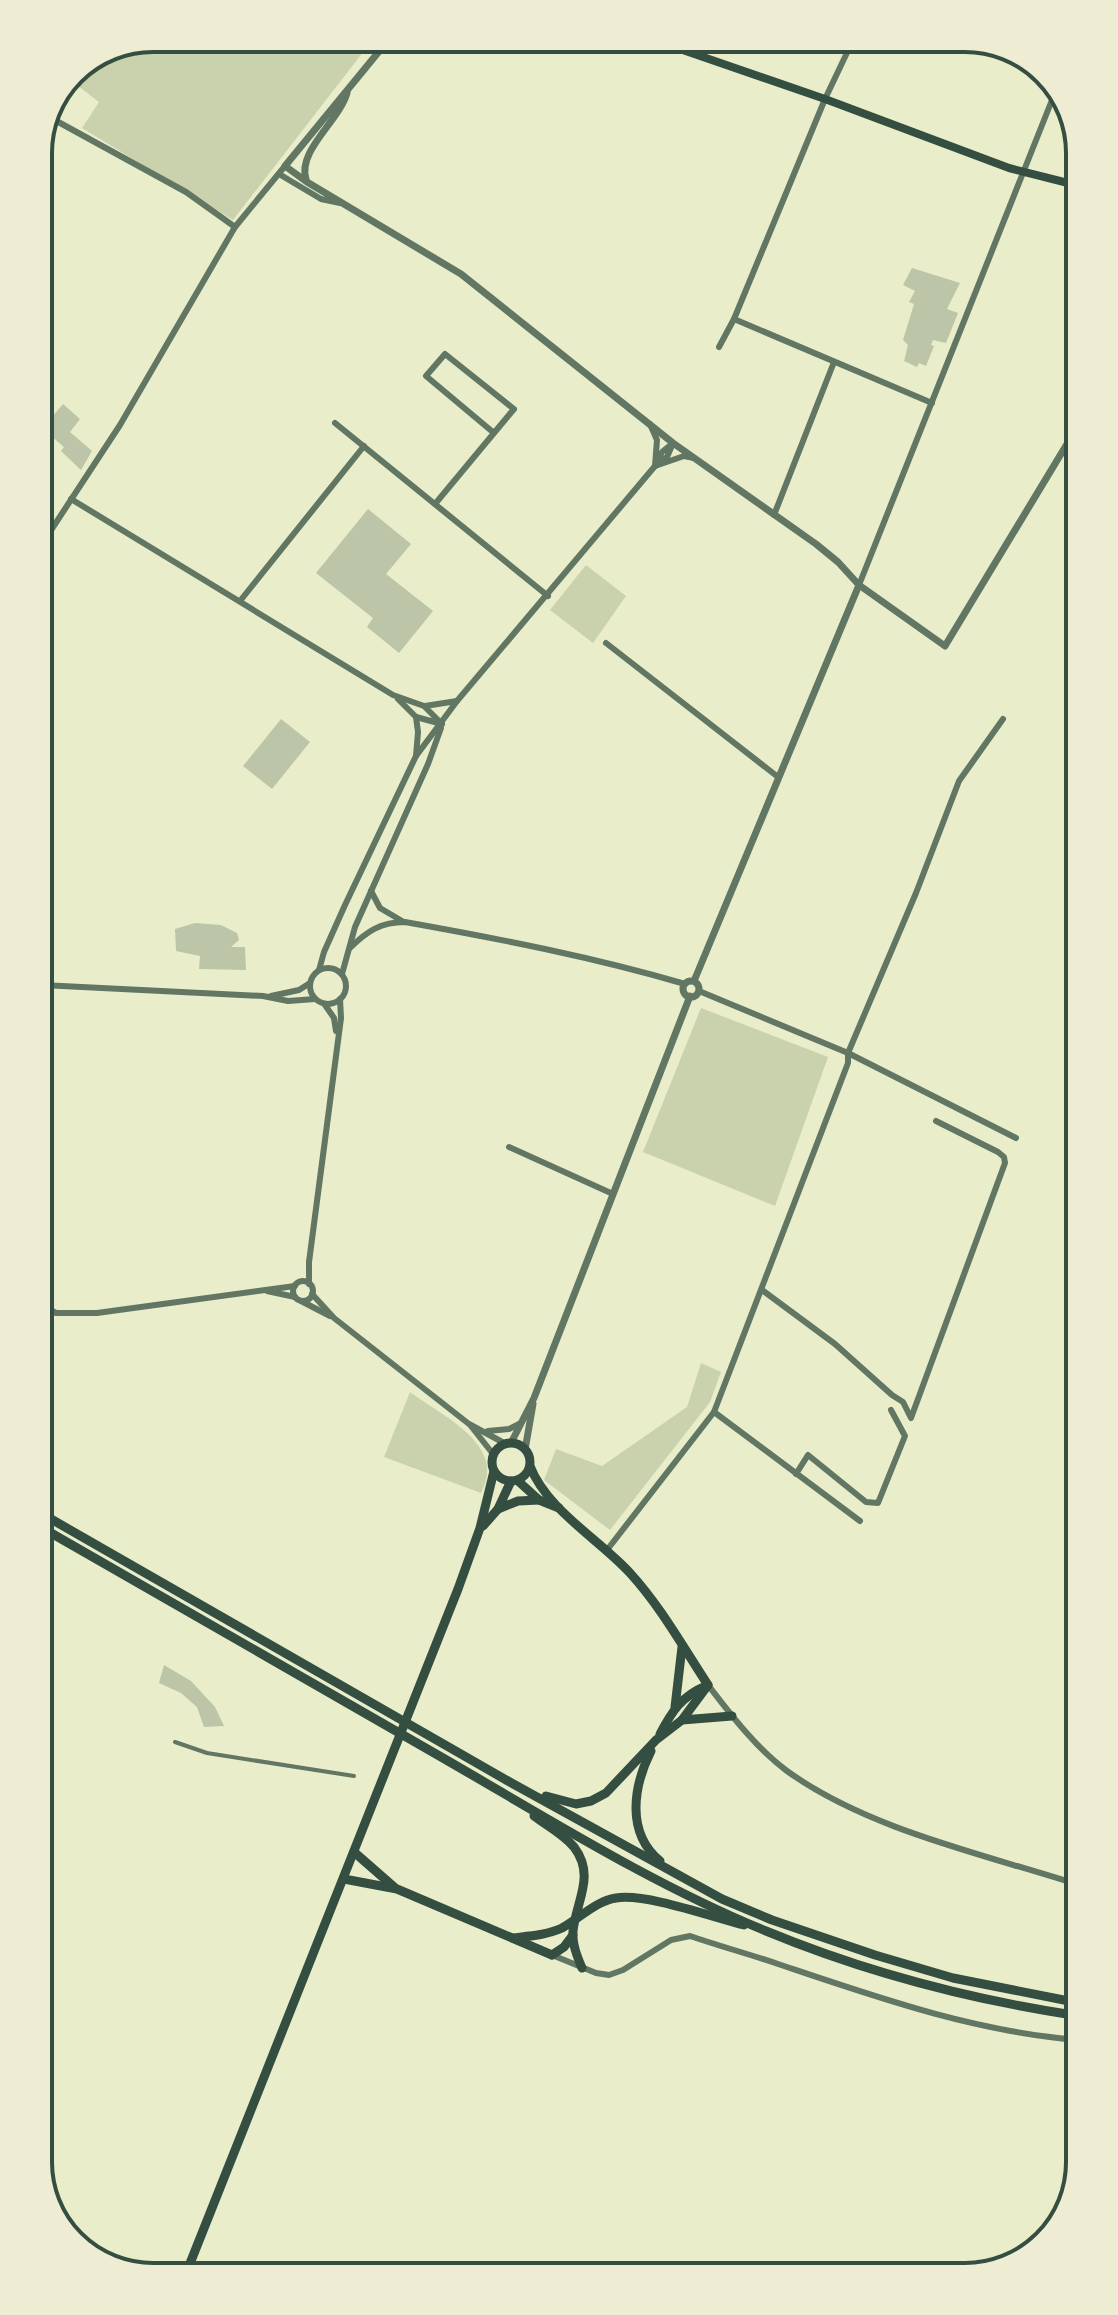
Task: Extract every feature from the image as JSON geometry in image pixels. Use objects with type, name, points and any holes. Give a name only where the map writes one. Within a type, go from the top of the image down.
[{"type":"main road","points":[[689,52],[1024,172],[1066,182]]},
{"type":"main road","points":[[190,2263],[480,1528],[494,1471],[493,1454],[508,1443],[529,1454],[535,1479],[654,1601],[708,1685]]},
{"type":"main road","points":[[480,1528],[498,1509],[514,1481],[525,1475],[530,1466]]},
{"type":"main road","points":[[494,1471],[501,1478],[514,1481],[539,1500],[562,1509]]},
{"type":"main road","points":[[498,1509],[518,1501],[539,1500]]},
{"type":"main road","points":[[52,1520],[677,1876],[772,1920],[875,1955],[953,1978],[1066,2000]]},
{"type":"main road","points":[[52,1534],[499,1791],[672,1887],[766,1931]]},
{"type":"main road","points":[[675,1707],[682,1647]]},
{"type":"main road","points":[[508,1781],[558,1801],[576,1804],[591,1801],[606,1793],[656,1740],[682,1720],[708,1685]]},
{"type":"main road","points":[[677,1876],[646,1850],[637,1827],[636,1797],[641,1771],[675,1707],[689,1693],[708,1685]]},
{"type":"main road","points":[[682,1720],[732,1716]]},
{"type":"main road","points":[[499,1791],[566,1839],[580,1856],[585,1882],[573,1935],[582,1968]]},
{"type":"main road","points":[[354,1852],[397,1889]]},
{"type":"main road","points":[[344,1879],[397,1889],[552,1955]]},
{"type":"main road","points":[[513,1938],[559,1929],[601,1903],[631,1897],[766,1931],[950,1991],[1066,2013]]},
{"type":"main road","points":[[552,1955],[559,1929]]},
{"type":"main road","points":[[552,1955],[564,1947],[573,1935]]},
{"type":"street","points":[[52,528],[120,425],[235,227],[379,52]]},
{"type":"street","points":[[719,347],[734,319],[847,52]]},
{"type":"street","points":[[307,182],[303,172],[309,151],[343,108],[349,90]]},
{"type":"street","points":[[1016,1138],[848,1053],[699,991],[694,981],[859,585],[1051,102]]},
{"type":"street","points":[[57,121],[186,192],[235,227]]},
{"type":"street","points":[[285,166],[461,274],[673,443],[838,562],[859,585],[945,646],[1066,446]]},
{"type":"street","points":[[279,174],[321,199],[343,203]]},
{"type":"street","points":[[734,319],[932,403]]},
{"type":"street","points":[[435,504],[514,409],[445,354],[426,376],[494,433]]},
{"type":"street","points":[[774,515],[834,362]]},
{"type":"street","points":[[335,423],[548,596]]},
{"type":"street","points":[[650,424],[657,440],[655,466]]},
{"type":"street","points":[[52,986],[263,996],[288,994],[310,983],[319,970],[329,940],[416,756],[457,701],[655,466],[667,457],[673,443]]},
{"type":"street","points":[[240,601],[364,446]]},
{"type":"street","points":[[655,466],[684,456],[695,459]]},
{"type":"street","points":[[71,499],[393,695],[424,706],[442,724]]},
{"type":"street","points":[[606,643],[778,777]]},
{"type":"street","points":[[393,695],[416,717],[442,724]]},
{"type":"street","points":[[424,706],[457,701]]},
{"type":"street","points":[[416,717],[416,756]]},
{"type":"street","points":[[607,1550],[714,1412],[848,1063],[848,1053],[916,893],[959,781],[1003,719]]},
{"type":"street","points":[[442,724],[428,764],[355,927],[342,974],[346,984],[340,999],[341,1018],[309,1262],[309,1284],[312,1294],[334,1318],[469,1424],[493,1454]]},
{"type":"street","points":[[371,891],[380,908],[405,922]]},
{"type":"street","points":[[350,948],[377,927],[388,922],[405,922],[517,942],[685,984],[694,981]]},
{"type":"street","points":[[319,970],[331,968],[342,974]]},
{"type":"street","points":[[310,983],[315,999]]},
{"type":"street","points":[[685,984],[684,991],[690,996]]},
{"type":"street","points":[[690,996],[699,991]]},
{"type":"street","points":[[263,996],[288,1001],[315,999],[334,1018],[337,1038]]},
{"type":"street","points":[[469,1424],[508,1443],[534,1398],[690,996]]},
{"type":"street","points":[[323,1004],[335,1003],[340,999]]},
{"type":"street","points":[[762,1290],[835,1344],[903,1402],[911,1418],[1005,1163],[998,1152],[936,1121]]},
{"type":"street","points":[[509,1147],[613,1194]]},
{"type":"street","points":[[298,1299],[293,1291],[309,1262]]},
{"type":"street","points":[[52,1311],[97,1313],[309,1284]]},
{"type":"street","points":[[263,1290],[298,1299],[334,1318]]},
{"type":"street","points":[[298,1299],[309,1298],[312,1294]]},
{"type":"street","points":[[525,1450],[534,1398]]},
{"type":"street","points":[[796,1474],[808,1455],[866,1502],[878,1503],[905,1436],[891,1410]]},
{"type":"street","points":[[714,1412],[860,1521]]},
{"type":"street","points":[[485,1431],[509,1429],[519,1424]]},
{"type":"street","points":[[708,1685],[732,1716],[785,1770],[841,1803],[936,1841],[1066,1881]]},
{"type":"street","points":[[175,1742],[207,1753],[354,1776]]},
{"type":"street","points":[[552,1955],[596,1973],[609,1975],[623,1970],[671,1940],[690,1936],[827,1983],[955,2019],[1031,2036],[1066,2039]]},
{"type":"green space","points":[[363,52],[233,220],[82,128],[99,102],[78,86],[97,69],[134,54]]},
{"type":"green space","points":[[586,565],[626,596],[593,643],[550,610]]},
{"type":"green space","points":[[701,1008],[828,1057],[775,1206],[643,1152]]},
{"type":"green space","points":[[701,1363],[721,1372],[710,1402],[610,1530],[544,1480],[556,1449],[602,1466],[687,1407]]},
{"type":"green space","points":[[410,1392],[454,1422],[479,1446],[486,1460],[487,1476],[481,1493],[384,1457]]},
{"type":"building","points":[[912,268],[960,283],[947,309],[958,313],[946,343],[933,340],[931,345],[934,346],[926,366],[919,363],[917,367],[904,361],[908,345],[903,340],[914,304],[909,302],[915,291],[903,285]]},
{"type":"building","points":[[63,404],[80,419],[70,432],[92,451],[81,470],[61,451],[64,447],[52,437],[52,417]]},
{"type":"building","points":[[368,509],[411,544],[386,574],[433,611],[399,653],[367,627],[373,618],[316,573]]},
{"type":"building","points":[[281,719],[310,742],[272,789],[243,766]]},
{"type":"building","points":[[195,923],[221,925],[237,933],[239,940],[231,947],[245,947],[246,970],[199,969],[200,956],[176,951],[175,929]]},
{"type":"building","points":[[164,1665],[191,1681],[215,1707],[224,1726],[204,1727],[197,1707],[181,1693],[159,1683]]}]
